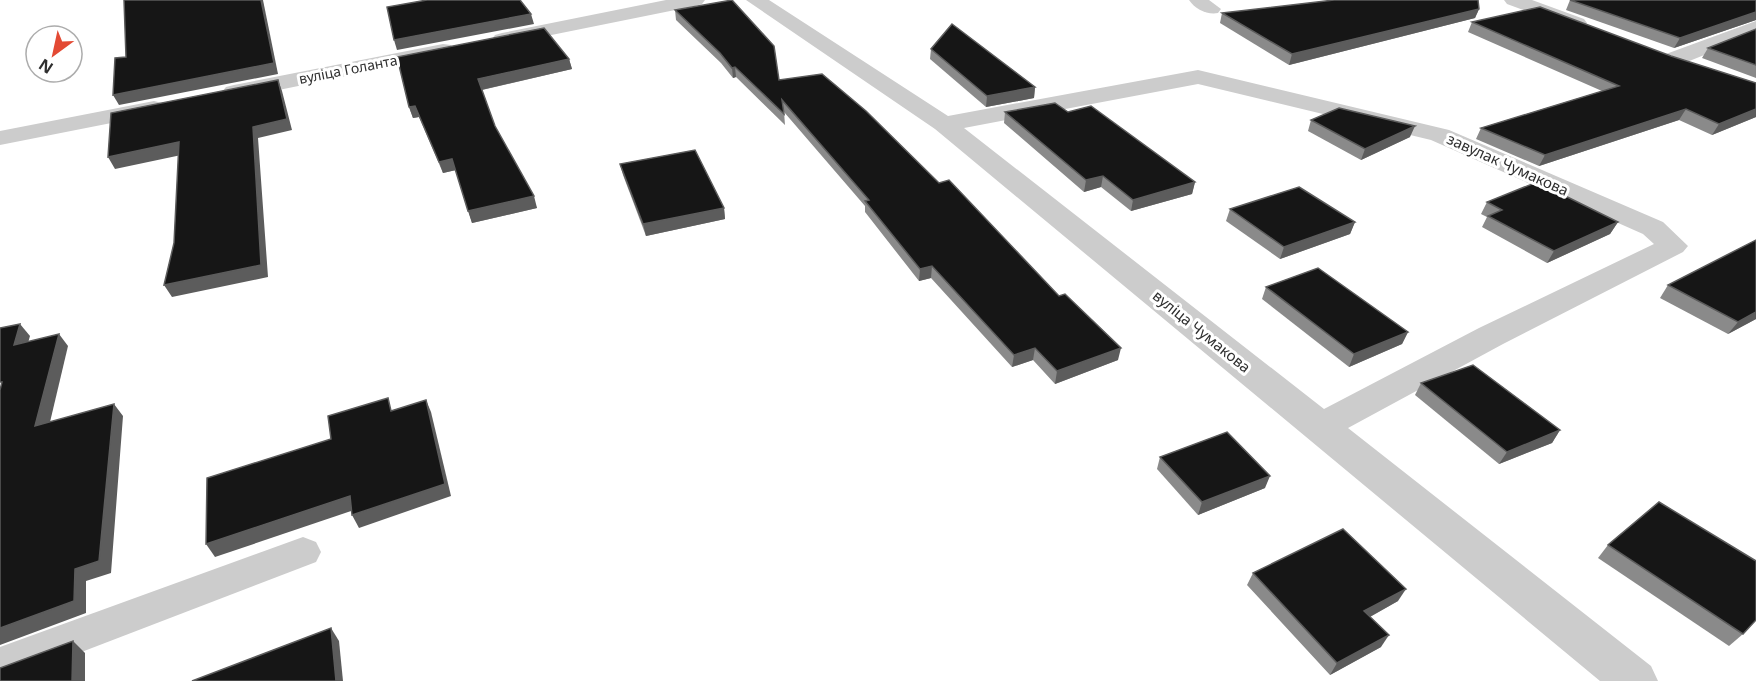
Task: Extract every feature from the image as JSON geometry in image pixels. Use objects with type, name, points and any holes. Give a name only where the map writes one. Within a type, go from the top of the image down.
[{"type":"street","points":[[487,42],[695,0]]},
{"type":"street","name":"вуліца Чумакова","points":[[756,0],[944,124],[1635,681]]},
{"type":"street","points":[[1514,0],[1600,31]]},
{"type":"street","points":[[1674,59],[1756,27]]},
{"type":"street","name":"вуліца Голанта","points":[[208,97],[464,46]]},
{"type":"street","points":[[1653,51],[1705,70]]},
{"type":"street","name":"завулак Чумакова","points":[[944,124],[1198,77],[1440,135],[1653,228],[1673,246],[1491,336],[1321,427]]},
{"type":"street","points":[[0,138],[174,104]]},
{"type":"lane","points":[[0,665],[303,552]]},
{"type":"building","points":[[124,0],[261,0],[274,63],[113,95],[115,58],[126,57]]},
{"type":"building","points":[[427,0],[520,0],[531,14],[394,40],[387,7]]},
{"type":"building","points":[[732,0],[774,46],[779,80],[822,74],[866,111],[939,183],[949,180],[1059,296],[1065,294],[1121,348],[1057,371],[1035,348],[1014,355],[932,266],[920,269],[865,201],[869,200],[782,100],[784,114],[735,67],[732,68],[720,53],[675,10]]},
{"type":"building","points":[[1334,0],[1478,0],[1479,9],[1292,54],[1222,13]]},
{"type":"building","points":[[1570,0],[1756,0],[1756,12],[1680,38]]},
{"type":"building","points":[[1540,7],[1671,56],[1756,83],[1756,109],[1719,124],[1686,109],[1545,155],[1481,128],[1619,86],[1472,22]]},
{"type":"building","points":[[952,24],[1035,87],[987,96],[931,49]]},
{"type":"building","points":[[544,28],[569,59],[478,79],[495,126],[534,196],[468,211],[452,159],[439,162],[415,106],[409,107],[397,57]]},
{"type":"building","points":[[1756,29],[1756,65],[1708,48]]},
{"type":"building","points":[[278,80],[287,119],[253,127],[261,265],[164,285],[174,243],[179,142],[108,157],[111,113]]},
{"type":"building","points":[[1055,103],[1068,112],[1091,106],[1195,182],[1133,200],[1103,176],[1086,180],[1005,112]]},
{"type":"building","points":[[1339,108],[1415,126],[1365,149],[1311,120]]},
{"type":"building","points":[[695,150],[724,208],[643,224],[620,164]]},
{"type":"building","points":[[1537,182],[1618,222],[1554,251],[1488,216],[1502,210],[1487,202]]},
{"type":"building","points":[[1299,187],[1355,222],[1284,247],[1230,209]]},
{"type":"building","points":[[1756,240],[1756,312],[1738,322],[1668,285]]},
{"type":"building","points":[[1318,268],[1408,332],[1354,354],[1266,287]]},
{"type":"building","points":[[20,324],[14,345],[59,334],[35,426],[114,404],[99,561],[75,569],[74,601],[0,628],[0,390],[2,382],[0,382],[0,328]]},
{"type":"building","points":[[1473,365],[1560,430],[1507,452],[1421,383]]},
{"type":"building","points":[[388,398],[391,411],[426,400],[445,484],[352,515],[350,496],[206,544],[207,478],[331,439],[328,416]]},
{"type":"building","points":[[1227,432],[1270,476],[1202,502],[1160,457]]},
{"type":"building","points":[[1659,502],[1756,561],[1756,620],[1743,634],[1608,545]]},
{"type":"building","points":[[1343,529],[1406,589],[1364,611],[1389,635],[1337,663],[1253,573]]},
{"type":"building","points":[[331,628],[336,681],[192,681]]},
{"type":"building","points":[[73,641],[72,681],[0,681],[0,668]]}]
